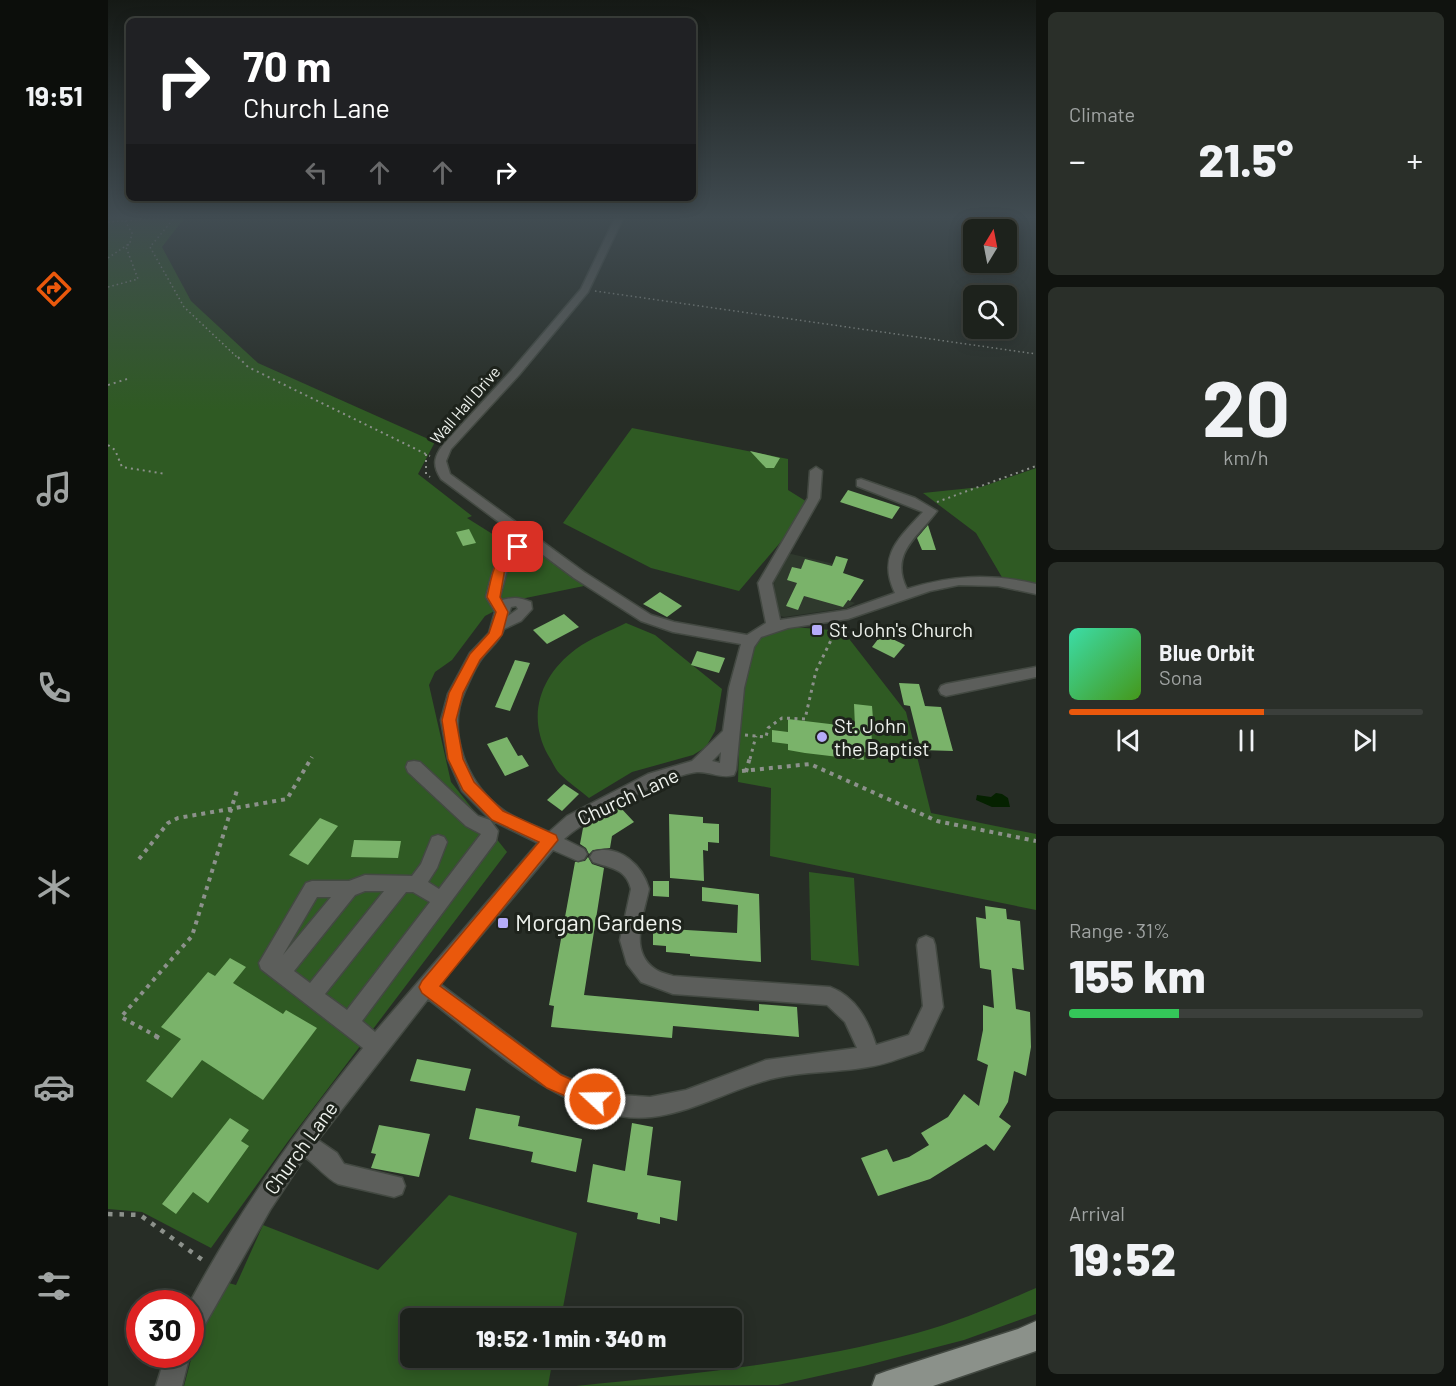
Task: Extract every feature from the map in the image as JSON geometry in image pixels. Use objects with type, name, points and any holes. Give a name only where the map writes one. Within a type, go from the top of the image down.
[{"type":"main road","points":[[887,1386],[1021,1343],[1036,1336]]},
{"type":"street","name":"Wall Hall Drive","points":[[589,281],[585,290],[515,373],[447,447],[440,460],[440,467],[444,476],[579,575],[639,615],[673,627],[749,640]]},
{"type":"street","points":[[774,626],[765,583],[814,498],[816,471]]},
{"type":"street","points":[[861,483],[911,501],[931,511],[902,540],[898,548],[895,562],[895,584],[903,596]]},
{"type":"street","points":[[349,1023],[490,836],[491,820],[468,786],[456,759],[449,720],[456,693],[475,657],[495,635],[501,618],[494,597],[499,568],[507,554],[518,547]]},
{"type":"street","points":[[697,766],[728,770],[729,734],[737,681],[749,640],[756,633],[774,626],[833,618],[938,584],[971,580],[999,581],[1036,590]]},
{"type":"street","points":[[946,690],[1036,672]]},
{"type":"street","name":"Church Lane","points":[[204,1301],[284,1168],[303,1142],[377,1047],[550,840],[573,821],[600,806],[654,779],[697,766],[729,734]]},
{"type":"street","points":[[414,766],[472,821],[491,820],[550,840],[578,854]]},
{"type":"street","points":[[313,994],[408,884],[428,868],[438,842]]},
{"type":"street","points":[[599,857],[621,862],[636,873],[640,889],[629,940],[634,958],[648,976],[674,985],[830,996],[843,1004],[855,1016],[870,1057]]},
{"type":"street","points":[[377,1047],[313,994],[268,963],[312,889],[349,889],[365,883],[408,884],[442,900]]},
{"type":"street","points":[[281,972],[349,889]]},
{"type":"street","points":[[428,987],[554,1082],[595,1099],[620,1105],[650,1107],[686,1100],[766,1070],[870,1057],[916,1042],[927,1024],[933,1007],[926,945]]},
{"type":"street","points":[[303,1142],[329,1161],[338,1173],[394,1186]]},
{"type":"street","points":[[169,1386],[174,1368]]},
{"type":"path","points":[[108,287],[132,281]]},
{"type":"path","points":[[169,281],[184,307],[248,367],[440,460]]},
{"type":"path","points":[[585,290],[1036,354]]},
{"type":"path","points":[[108,385],[127,379]]},
{"type":"path","points":[[108,445],[115,450],[122,467],[166,474]]},
{"type":"path","points":[[931,511],[937,501],[1036,466]]},
{"type":"path","points":[[765,737],[768,728],[782,718],[805,719],[816,671],[835,632],[833,618]]},
{"type":"path","points":[[746,772],[756,736]]},
{"type":"path","points":[[139,859],[168,824],[178,818],[287,799],[312,757]]},
{"type":"path","points":[[728,770],[746,772],[810,764],[937,821],[1036,841]]},
{"type":"path","points":[[160,1039],[121,1017],[192,936],[238,787]]},
{"type":"path","points":[[108,1214],[140,1215],[220,1272]]},
{"type":"shaded area","points":[[108,281],[180,281],[191,301],[258,363],[435,442],[418,474],[472,516],[467,518],[502,540],[500,546],[531,543],[584,586],[516,600],[485,616],[452,660],[435,672],[429,685],[451,782],[507,852],[289,1140],[211,1248],[142,1212],[108,1209]]},
{"type":"shaded area","points":[[632,428],[788,459],[788,490],[812,505],[739,591],[651,568],[563,523]]},
{"type":"shaded area","points":[[1036,468],[1036,586],[1003,579],[976,533],[923,493],[981,487]]},
{"type":"shaded area","points":[[787,553],[843,566],[833,595],[855,603],[847,608],[784,617],[775,614],[774,579]]},
{"type":"shaded area","points":[[626,623],[655,635],[722,689],[715,731],[706,747],[693,755],[632,772],[589,798],[560,774],[555,767],[541,740],[538,711],[546,683],[564,659],[588,641]]},
{"type":"shaded area","points":[[793,627],[843,631],[906,712],[931,813],[1036,834],[1036,910],[770,856],[771,788],[738,782],[741,684],[754,641],[766,633]]},
{"type":"shaded area","points":[[996,793],[1008,798],[1010,807],[992,807],[976,800],[977,795],[991,797]]},
{"type":"shaded area","points":[[809,872],[854,878],[859,966],[811,960]]},
{"type":"shaded area","points":[[449,1195],[577,1233],[563,1308],[400,1308],[400,1368],[551,1368],[548,1386],[184,1386],[189,1368],[204,1368],[204,1322],[225,1282],[236,1285],[263,1225],[378,1270]]},
{"type":"shaded area","points":[[1036,1288],[1036,1314],[964,1340],[778,1385],[576,1386],[742,1368],[791,1360],[917,1333],[992,1307]]},
{"type":"building","points":[[750,451],[780,458],[774,468],[766,468]]},
{"type":"building","points":[[848,490],[900,507],[892,519],[840,502]]},
{"type":"building","points":[[928,525],[936,550],[922,550],[917,538]]},
{"type":"building","points":[[469,529],[476,543],[463,546],[456,532]]},
{"type":"building","points":[[836,556],[848,559],[843,573],[864,580],[850,601],[848,600],[843,607],[804,596],[798,610],[786,606],[797,583],[787,580],[792,567],[801,569],[805,559],[832,566]]},
{"type":"building","points":[[660,592],[682,606],[667,617],[643,604]]},
{"type":"building","points":[[564,614],[579,627],[547,644],[533,630]]},
{"type":"building","points":[[882,634],[905,645],[894,658],[872,647]]},
{"type":"building","points":[[697,651],[725,658],[719,673],[691,665]]},
{"type":"building","points":[[515,660],[530,663],[510,711],[495,707]]},
{"type":"building","points":[[899,683],[919,684],[925,706],[941,707],[953,751],[921,750],[910,706],[904,705]]},
{"type":"building","name":"St. John the Baptist","points":[[854,704],[872,706],[873,719],[870,718],[873,753],[863,752],[864,760],[788,750],[788,744],[772,742],[772,730],[788,732],[788,719],[855,727]]},
{"type":"building","points":[[507,737],[518,756],[522,755],[529,766],[505,776],[487,744]]},
{"type":"building","points":[[564,784],[579,794],[562,811],[547,800]]},
{"type":"building","points":[[619,806],[634,822],[612,836],[610,848],[593,850],[589,854],[580,844],[583,828]]},
{"type":"building","points":[[669,814],[703,817],[703,823],[719,824],[719,843],[708,842],[708,851],[703,850],[704,881],[670,878]]},
{"type":"building","points":[[320,818],[338,826],[308,865],[289,855]]},
{"type":"building","points":[[354,840],[401,841],[398,858],[351,857]]},
{"type":"building","points":[[588,857],[592,864],[604,868],[584,995],[759,1011],[759,1004],[797,1007],[799,1037],[673,1026],[672,1038],[551,1027],[554,1006],[549,1005],[575,862],[585,861]]},
{"type":"building","points":[[653,881],[669,881],[669,897],[653,896]]},
{"type":"building","points":[[702,887],[759,894],[761,962],[690,956],[690,954],[666,952],[666,946],[653,945],[653,928],[737,933],[738,905],[702,901]]},
{"type":"building","points":[[985,906],[1006,909],[1007,919],[1020,921],[1024,970],[1012,968],[1016,1009],[1030,1012],[1031,1047],[1026,1076],[1014,1071],[1008,1102],[999,1117],[1011,1126],[994,1151],[986,1144],[930,1179],[878,1196],[861,1158],[887,1149],[893,1162],[909,1157],[929,1145],[921,1133],[948,1117],[964,1094],[979,1106],[988,1065],[977,1060],[983,1030],[983,1005],[994,1008],[991,970],[980,968],[976,917],[986,919]]},
{"type":"building","points":[[230,958],[246,967],[233,983],[283,1014],[286,1010],[317,1028],[263,1100],[202,1060],[172,1098],[146,1081],[181,1039],[161,1027],[208,972],[215,976]]},
{"type":"building","points":[[417,1059],[471,1069],[465,1091],[410,1081]]},
{"type":"building","points":[[476,1108],[520,1116],[518,1126],[582,1139],[576,1172],[531,1162],[533,1152],[469,1139]]},
{"type":"building","points":[[230,1118],[249,1130],[241,1141],[249,1146],[208,1203],[193,1192],[176,1214],[162,1204]]},
{"type":"building","points":[[632,1123],[653,1127],[647,1175],[681,1181],[677,1221],[660,1217],[660,1224],[637,1219],[638,1213],[587,1202],[593,1164],[625,1171]]},
{"type":"building","points":[[379,1125],[430,1134],[419,1177],[371,1168],[376,1154],[371,1153]]},
{"type":"place","name":"St John's Church","points":[[817,630]]},
{"type":"place","name":"St. John the Baptist","points":[[822,737]]},
{"type":"place","name":"Morgan Gardens","points":[[503,923]]},
{"type":"route","points":[[518,547],[507,554],[499,568],[494,597],[502,612],[499,625],[495,635],[475,657],[456,693],[449,720],[456,759],[468,786],[497,815],[550,840],[428,987],[554,1082],[572,1092],[595,1099]]}]
